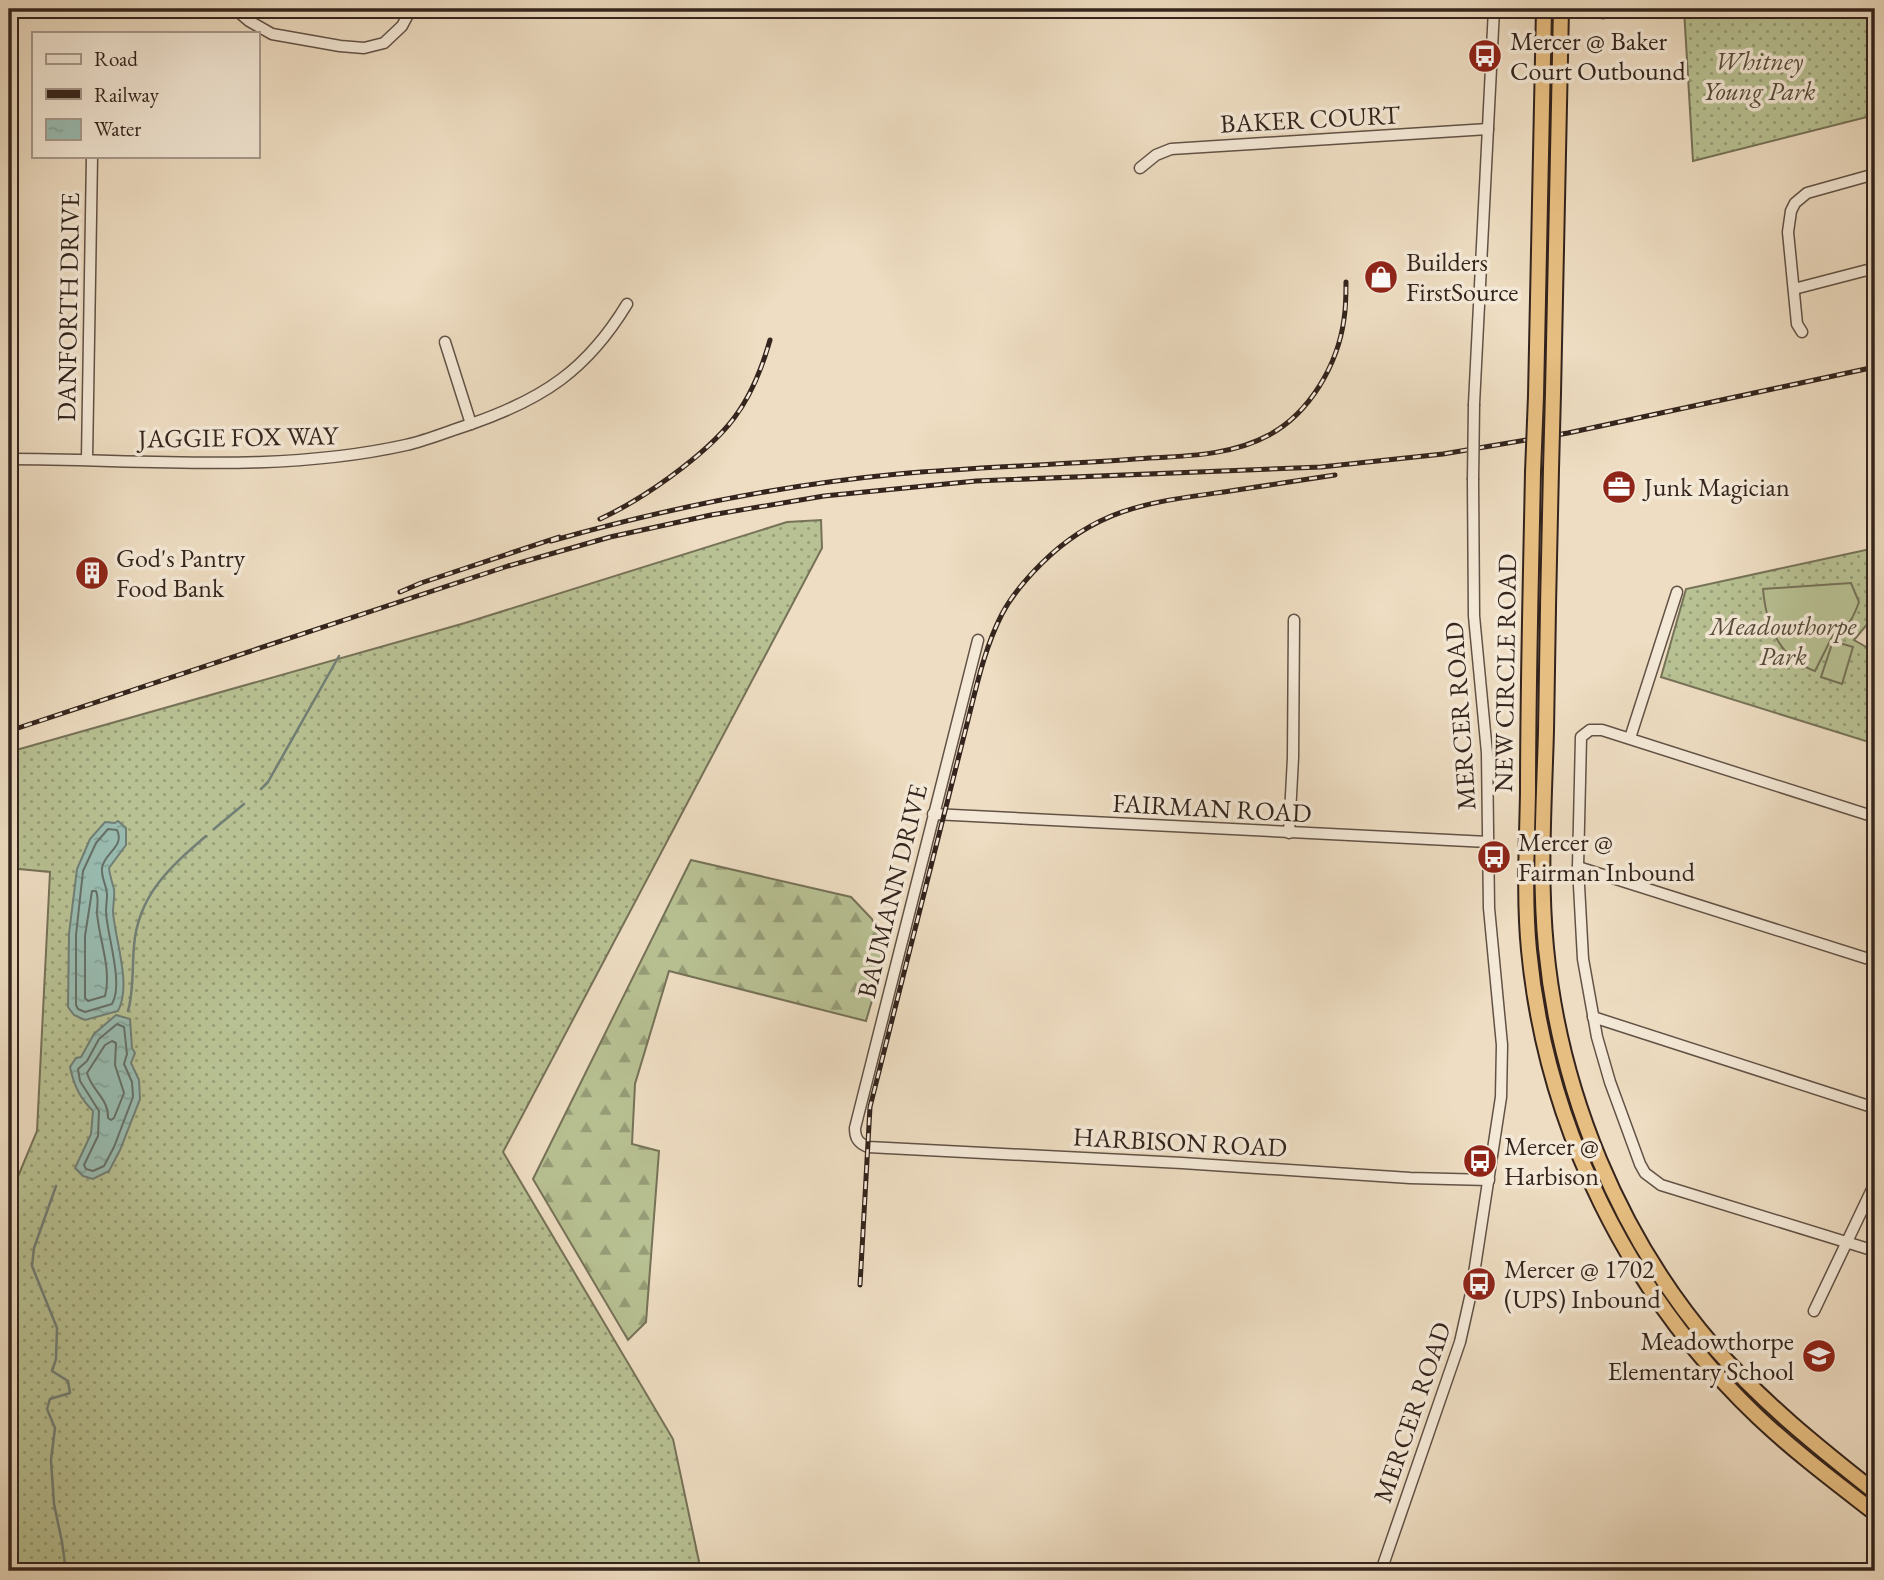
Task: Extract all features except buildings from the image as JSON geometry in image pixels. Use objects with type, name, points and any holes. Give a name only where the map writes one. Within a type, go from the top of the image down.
[{"type":"highway","name":"NEW CIRCLE ROAD","points":[[1544,9],[1528,765],[1529,949],[1544,1045],[1570,1133],[1611,1224],[1671,1320],[1756,1415],[1810,1463],[1875,1513]]},
{"type":"highway","name":"NEW CIRCLE ROAD","points":[[1561,9],[1542,856],[1545,945],[1557,1024],[1577,1098],[1602,1167],[1619,1203],[1661,1276],[1713,1346],[1774,1410],[1875,1492]]},
{"type":"street","points":[[235,9],[249,22],[272,34],[364,48],[384,43],[402,26],[411,9]]},
{"type":"street","name":"MERCER ROAD","points":[[1381,1571],[1460,1342],[1471,1293],[1489,1180],[1503,1070],[1490,933],[1487,753],[1473,592],[1474,404],[1494,9]]},
{"type":"street","name":"BAKER COURT","points":[[1140,167],[1156,155],[1171,149],[1488,129]]},
{"type":"street","name":"DANFORTH DRIVE","points":[[87,459],[92,158]]},
{"type":"street","points":[[1802,332],[1797,324],[1788,232],[1788,220],[1795,203],[1807,193],[1820,188],[1875,174]]},
{"type":"street","points":[[1794,289],[1875,268]]},
{"type":"street","name":"JAGGIE FOX WAY","points":[[9,459],[250,463],[352,455],[407,445],[497,416],[525,403],[566,376],[594,350],[627,304]]},
{"type":"street","points":[[445,342],[471,424]]},
{"type":"street","points":[[1630,738],[1677,592]]},
{"type":"street","points":[[1289,833],[1293,758],[1294,620]]},
{"type":"street","name":"BAUMANN DRIVE","points":[[868,1147],[856,1138],[855,1128],[978,640]]},
{"type":"street","points":[[1875,817],[1602,730],[1582,734],[1578,867],[1583,959],[1593,1017],[1609,1083],[1645,1173],[1654,1181],[1875,1251]]},
{"type":"street","name":"FAIRMAN ROAD","points":[[933,814],[1488,842]]},
{"type":"street","points":[[1578,867],[1875,961]]},
{"type":"street","points":[[1593,1017],[1875,1108]]},
{"type":"street","name":"HARBISON ROAD","points":[[868,1147],[1410,1178],[1489,1180]]},
{"type":"street","points":[[1814,1311],[1875,1183]]},
{"type":"green space","name":"Whitney Young Park","points":[[1684,9],[1875,9],[1875,115],[1693,161]]},
{"type":"green space","points":[[821,520],[822,548],[503,1152],[673,1439],[701,1571],[9,1571],[9,1198],[37,1131],[50,872],[9,868],[9,752],[465,623],[787,522]]},
{"type":"green space","name":"Meadowthorpe Park","points":[[1875,548],[1875,615],[1854,640],[1875,652],[1875,744],[1661,677],[1686,589]]},
{"type":"green space","points":[[1851,583],[1859,602],[1853,617],[1843,629],[1833,635],[1815,671],[1802,665],[1783,649],[1776,638],[1767,615],[1763,589]]},
{"type":"green space","points":[[1833,641],[1853,647],[1842,684],[1821,677]]},
{"type":"green space","points":[[691,860],[851,897],[872,919],[885,956],[866,1021],[669,971],[635,1084],[632,1144],[659,1151],[646,1322],[628,1340],[533,1179]]},
{"type":"water","points":[[118,821],[126,828],[126,845],[109,868],[114,889],[113,912],[123,976],[122,1000],[118,1011],[85,1020],[74,1015],[68,1007],[69,934],[77,869],[90,839],[105,822]]},
{"type":"water","points":[[116,1015],[130,1019],[132,1048],[135,1053],[131,1063],[139,1080],[140,1099],[109,1171],[93,1179],[83,1176],[75,1168],[91,1134],[93,1111],[78,1091],[70,1067],[76,1058],[81,1057],[94,1034]]},
{"type":"waterway","points":[[261,789],[268,782],[339,656]]},
{"type":"waterway","points":[[214,829],[244,804]]},
{"type":"waterway","points":[[128,1011],[134,946],[142,912],[149,897],[168,871],[206,836]]},
{"type":"waterway","points":[[56,1186],[34,1248],[32,1266],[57,1328],[56,1359],[52,1371],[68,1381],[70,1393],[50,1399],[47,1409],[55,1428],[51,1460],[54,1504],[66,1571]]},
{"type":"railway","points":[[551,541],[680,509],[854,479],[1187,456],[1238,448],[1284,426],[1320,386],[1341,336],[1346,282]]},
{"type":"railway","points":[[600,519],[662,483],[707,448],[745,402],[763,363],[770,340]]},
{"type":"railway","points":[[9,731],[508,566],[610,537],[711,515],[824,496],[976,481],[1321,467],[1443,454],[1568,433],[1875,367]]},
{"type":"railway","points":[[860,1285],[870,1107],[978,679],[991,639],[1006,607],[1041,564],[1084,530],[1106,518],[1176,499],[1335,475]]},
{"type":"railway","points":[[400,592],[559,537]]},
{"type":"place","name":"Mercer @ Baker Court Outbound","points":[[1485,56]]},
{"type":"place","name":"Builders FirstSource","points":[[1381,277]]},
{"type":"place","name":"Junk Magician","points":[[1619,487]]},
{"type":"place","name":"God's Pantry Food Bank","points":[[92,573]]},
{"type":"place","name":"Mercer @ Fairman Inbound","points":[[1494,857]]},
{"type":"place","name":"Mercer @ Harbison","points":[[1480,1161]]},
{"type":"place","name":"Mercer @ 1702 (UPS) Inbound","points":[[1479,1284]]},
{"type":"place","name":"Meadowthorpe Elementary School","points":[[1819,1356]]}]
